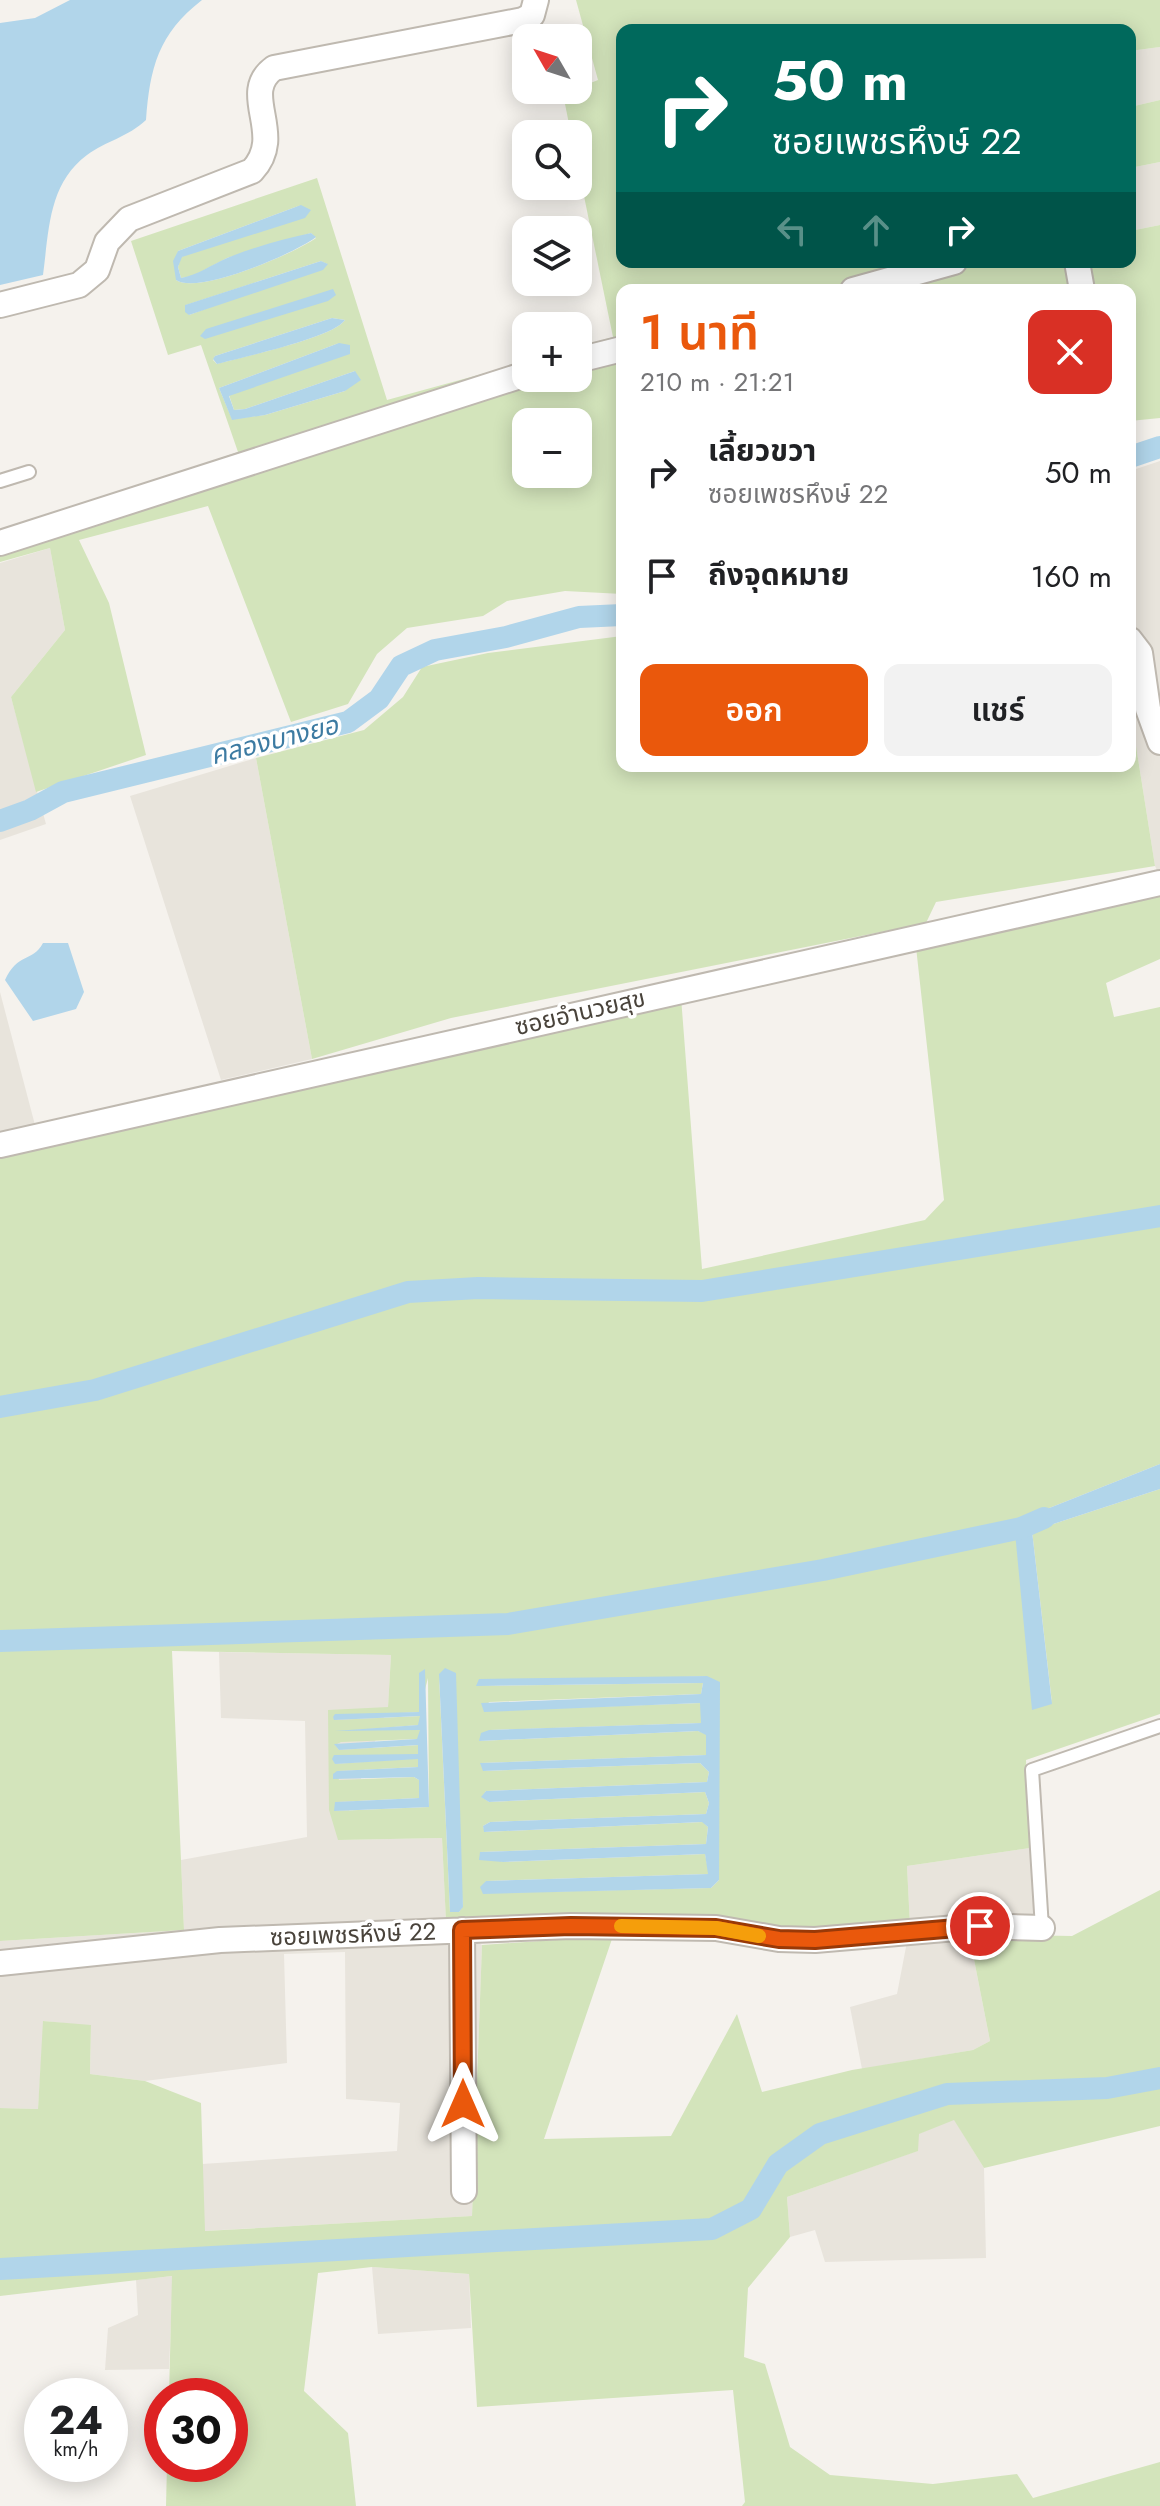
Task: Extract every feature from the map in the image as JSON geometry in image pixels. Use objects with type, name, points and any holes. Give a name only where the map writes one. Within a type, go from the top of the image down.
[{"type":"street","points":[[0,305],[79,285],[97,270],[107,242],[129,219],[252,171],[264,159],[267,145],[259,90],[263,76],[274,68],[523,20],[532,15],[536,0]]},
{"type":"street","points":[[875,284],[932,268]]},
{"type":"street","points":[[592,356],[616,350]]},
{"type":"street","points":[[0,543],[512,378]]},
{"type":"street","points":[[1136,648],[1140,653],[1148,709],[1160,742]]},
{"type":"street","name":"ซอยอำนวยสุข","points":[[0,1145],[1160,883]]},
{"type":"street","name":"ซอยเพชรหึงษ์ 22","points":[[0,1963],[220,1940],[571,1926],[716,1928],[779,1939],[815,1940],[980,1926],[1042,1928]]},
{"type":"street","points":[[462,1930],[464,2191]]},
{"type":"lane","points":[[0,481],[29,472]]},
{"type":"lane","points":[[1042,1928],[1032,1770],[1160,1726]]},
{"type":"shaded area","points":[[1160,47],[1160,100],[1136,106],[1136,50]]},
{"type":"shaded area","points":[[1160,162],[1160,225],[1136,230],[1136,167]]},
{"type":"shaded area","points":[[1160,461],[1160,876],[1155,866],[1136,746],[1136,469]]},
{"type":"shaded area","points":[[50,548],[65,630],[11,697],[46,824],[0,840],[0,563]]},
{"type":"shaded area","points":[[256,758],[312,1059],[221,1080],[130,796]]},
{"type":"shaded area","points":[[0,992],[35,1125],[0,1134]]},
{"type":"shaded area","points":[[219,1652],[391,1655],[388,1707],[338,1840],[442,1838],[446,1922],[482,1945],[472,2216],[204,2231],[202,2164],[397,2151],[400,2103],[346,2099],[345,1952],[284,1954],[287,2063],[145,2081],[90,2074],[91,2026],[44,2021],[38,2109],[0,2108],[0,1941],[184,1930],[181,1860],[307,1837],[305,1721],[221,1718]]},
{"type":"shaded area","points":[[1030,1848],[1041,1936],[970,1939],[990,2041],[973,2050],[862,2069],[850,2007],[897,1994],[910,1926],[907,1866]]},
{"type":"shaded area","points":[[954,2119],[984,2168],[986,2258],[825,2262],[815,2230],[790,2237],[787,2197],[917,2151],[918,2134]]},
{"type":"shaded area","points":[[372,2267],[469,2274],[471,2328],[378,2334]]},
{"type":"shaded area","points":[[173,2276],[169,2369],[105,2370],[108,2328],[138,2315],[136,2280]]},
{"type":"green space","points":[[576,0],[1160,0],[1160,47],[1136,50],[1136,24],[616,24],[616,268],[1136,268],[1136,230],[1160,225],[1160,418],[1136,420],[1136,284],[616,284],[616,594],[565,591],[507,601],[483,616],[407,628],[377,654],[348,704],[291,722],[208,506],[79,540],[109,603],[146,755],[36,792],[11,697],[65,630],[50,548],[0,562],[0,534],[238,452],[201,345],[168,355],[131,241],[317,178],[387,400],[512,366],[512,392],[592,392],[592,343],[613,337],[592,235],[592,216],[588,216],[585,200],[592,200],[592,120],[568,120],[565,104],[592,104],[592,82],[598,80],[592,58],[592,24],[583,24]],"holes":[[[301,205],[181,257],[178,267],[181,278],[193,276],[227,258],[311,233],[316,238],[268,262],[224,277],[204,282],[176,280],[178,251]],[[321,261],[327,264],[189,315],[186,305]],[[332,318],[345,320],[337,327],[286,346],[217,364],[213,360],[215,356]],[[339,343],[229,395],[234,410],[245,409],[355,371],[345,391],[265,415],[232,419],[219,388]]]},
{"type":"green space","points":[[1160,100],[1160,162],[1136,167],[1136,106]]},
{"type":"green space","points":[[616,637],[616,772],[1136,772],[1136,746],[1155,866],[936,902],[926,923],[451,1018],[312,1059],[256,758],[364,730],[403,697],[422,667],[488,653]]},
{"type":"green space","points":[[1160,894],[1160,959],[1106,983],[1114,1017],[1160,1007],[1160,1464],[1014,1522],[1052,1703],[1032,1531],[1160,1489],[1160,1714],[1026,1760],[1030,1848],[907,1866],[910,1926],[778,1929],[446,1922],[442,1838],[338,1840],[329,1810],[328,1710],[388,1707],[391,1655],[172,1651],[184,1930],[0,1941],[0,1155],[681,997],[702,1269],[925,1220],[944,1200],[916,947]],"holes":[[[439,1675],[463,1906],[459,1912],[450,1912]],[[707,1676],[719,1880],[711,1888],[483,1893],[486,1881],[709,1874],[705,1854],[503,1862],[480,1852],[706,1844],[708,1827],[703,1822],[485,1832],[483,1826],[490,1822],[706,1814],[709,1803],[705,1792],[489,1802],[482,1797],[486,1791],[707,1782],[709,1772],[700,1763],[484,1771],[481,1763],[707,1755],[706,1734],[698,1731],[479,1741],[490,1730],[702,1723],[701,1703],[484,1711],[489,1702],[701,1694],[703,1683],[477,1686]],[[428,1678],[429,1807],[335,1811],[336,1802],[419,1798],[419,1780],[414,1777],[339,1780],[337,1771],[418,1767],[418,1758],[335,1764],[334,1755],[418,1755],[419,1745],[339,1750],[335,1745],[341,1742],[418,1739],[421,1730],[355,1730],[419,1725],[421,1716],[335,1720],[333,1717],[419,1712]]]},
{"type":"green space","points":[[1160,1890],[1160,2126],[984,2168],[954,2120],[919,2134],[918,2151],[787,2197],[790,2237],[748,2288],[744,2357],[765,2364],[790,2447],[830,2475],[933,2484],[1017,2474],[1033,2498],[1160,2462],[1160,2506],[742,2506],[745,2502],[733,2390],[477,2407],[469,2274],[372,2267],[318,2273],[304,2391],[348,2433],[356,2506],[166,2506],[167,2482],[248,2482],[248,2378],[169,2378],[172,2276],[0,2296],[0,2108],[38,2109],[43,2021],[91,2025],[90,2074],[145,2081],[201,2103],[205,2231],[472,2216],[482,1945],[613,1936],[544,2139],[671,2136],[737,2014],[762,2092],[852,2070],[973,2050],[990,2041],[970,1939],[1017,1935],[1072,1936]]},
{"type":"water","points":[[70,0],[202,0],[175,26],[159,53],[150,84],[146,120],[87,155],[65,180],[49,225],[43,275],[0,285],[0,23],[35,18]]},
{"type":"water","points":[[301,205],[311,210],[305,218],[182,257],[178,267],[181,278],[269,244],[311,233],[316,237],[305,244],[269,262],[225,277],[188,283],[176,280],[173,261],[178,251]]},
{"type":"water","points":[[321,261],[328,264],[323,270],[189,315],[185,312],[185,305]]},
{"type":"water","points":[[333,289],[336,295],[328,301],[205,339],[200,336],[206,329]]},
{"type":"water","points":[[332,318],[345,320],[337,327],[286,346],[217,364],[213,359],[215,356]]},
{"type":"water","points":[[339,343],[350,345],[350,354],[229,396],[234,410],[245,409],[355,371],[361,380],[345,391],[265,415],[232,420],[219,388]]},
{"type":"water","points":[[43,943],[68,943],[84,992],[76,1009],[33,1021],[5,980],[15,965]]},
{"type":"water","points":[[1160,1464],[1160,1489],[1032,1531],[1052,1704],[1032,1710],[1014,1522]]},
{"type":"water","points":[[445,1668],[456,1673],[463,1907],[459,1912],[450,1912],[439,1674]]},
{"type":"water","points":[[425,1669],[429,1807],[334,1811],[335,1802],[419,1798],[419,1780],[414,1777],[333,1779],[337,1771],[418,1767],[418,1759],[335,1764],[332,1759],[334,1755],[418,1754],[418,1745],[339,1750],[334,1744],[417,1739],[420,1730],[335,1731],[418,1725],[420,1716],[334,1720],[333,1717],[335,1714],[419,1712],[419,1673]]},
{"type":"water","points":[[707,1676],[720,1682],[719,1880],[711,1888],[483,1894],[480,1887],[486,1881],[708,1874],[705,1854],[503,1862],[479,1860],[480,1852],[706,1844],[708,1827],[702,1822],[484,1832],[483,1826],[490,1822],[706,1814],[709,1803],[705,1792],[489,1802],[481,1797],[486,1791],[707,1782],[709,1772],[700,1763],[483,1771],[480,1763],[706,1755],[706,1735],[698,1731],[479,1741],[481,1733],[489,1730],[701,1723],[700,1703],[484,1712],[481,1703],[701,1694],[703,1683],[476,1686],[479,1679]]},
{"type":"waterway","name":"คลองบางยอ","points":[[1136,455],[1160,447]]},
{"type":"waterway","name":"คลองบางยอ","points":[[0,821],[30,810],[63,792],[348,722],[379,699],[401,666],[435,650],[506,637],[579,617],[616,615]]},
{"type":"waterway","points":[[0,1407],[95,1390],[408,1292],[478,1288],[702,1291],[1160,1216]]},
{"type":"waterway","points":[[0,1641],[508,1624],[823,1570],[1021,1528],[1044,1518]]},
{"type":"waterway","points":[[0,2269],[712,2229],[751,2209],[778,2164],[820,2134],[947,2094],[1107,2088],[1160,2078]]},
{"type":"slow traffic","points":[[621,1926],[716,1928],[759,1936]]},
{"type":"route","points":[[463,2104],[462,1930],[571,1926],[716,1928],[779,1939],[815,1940],[980,1926]]}]
